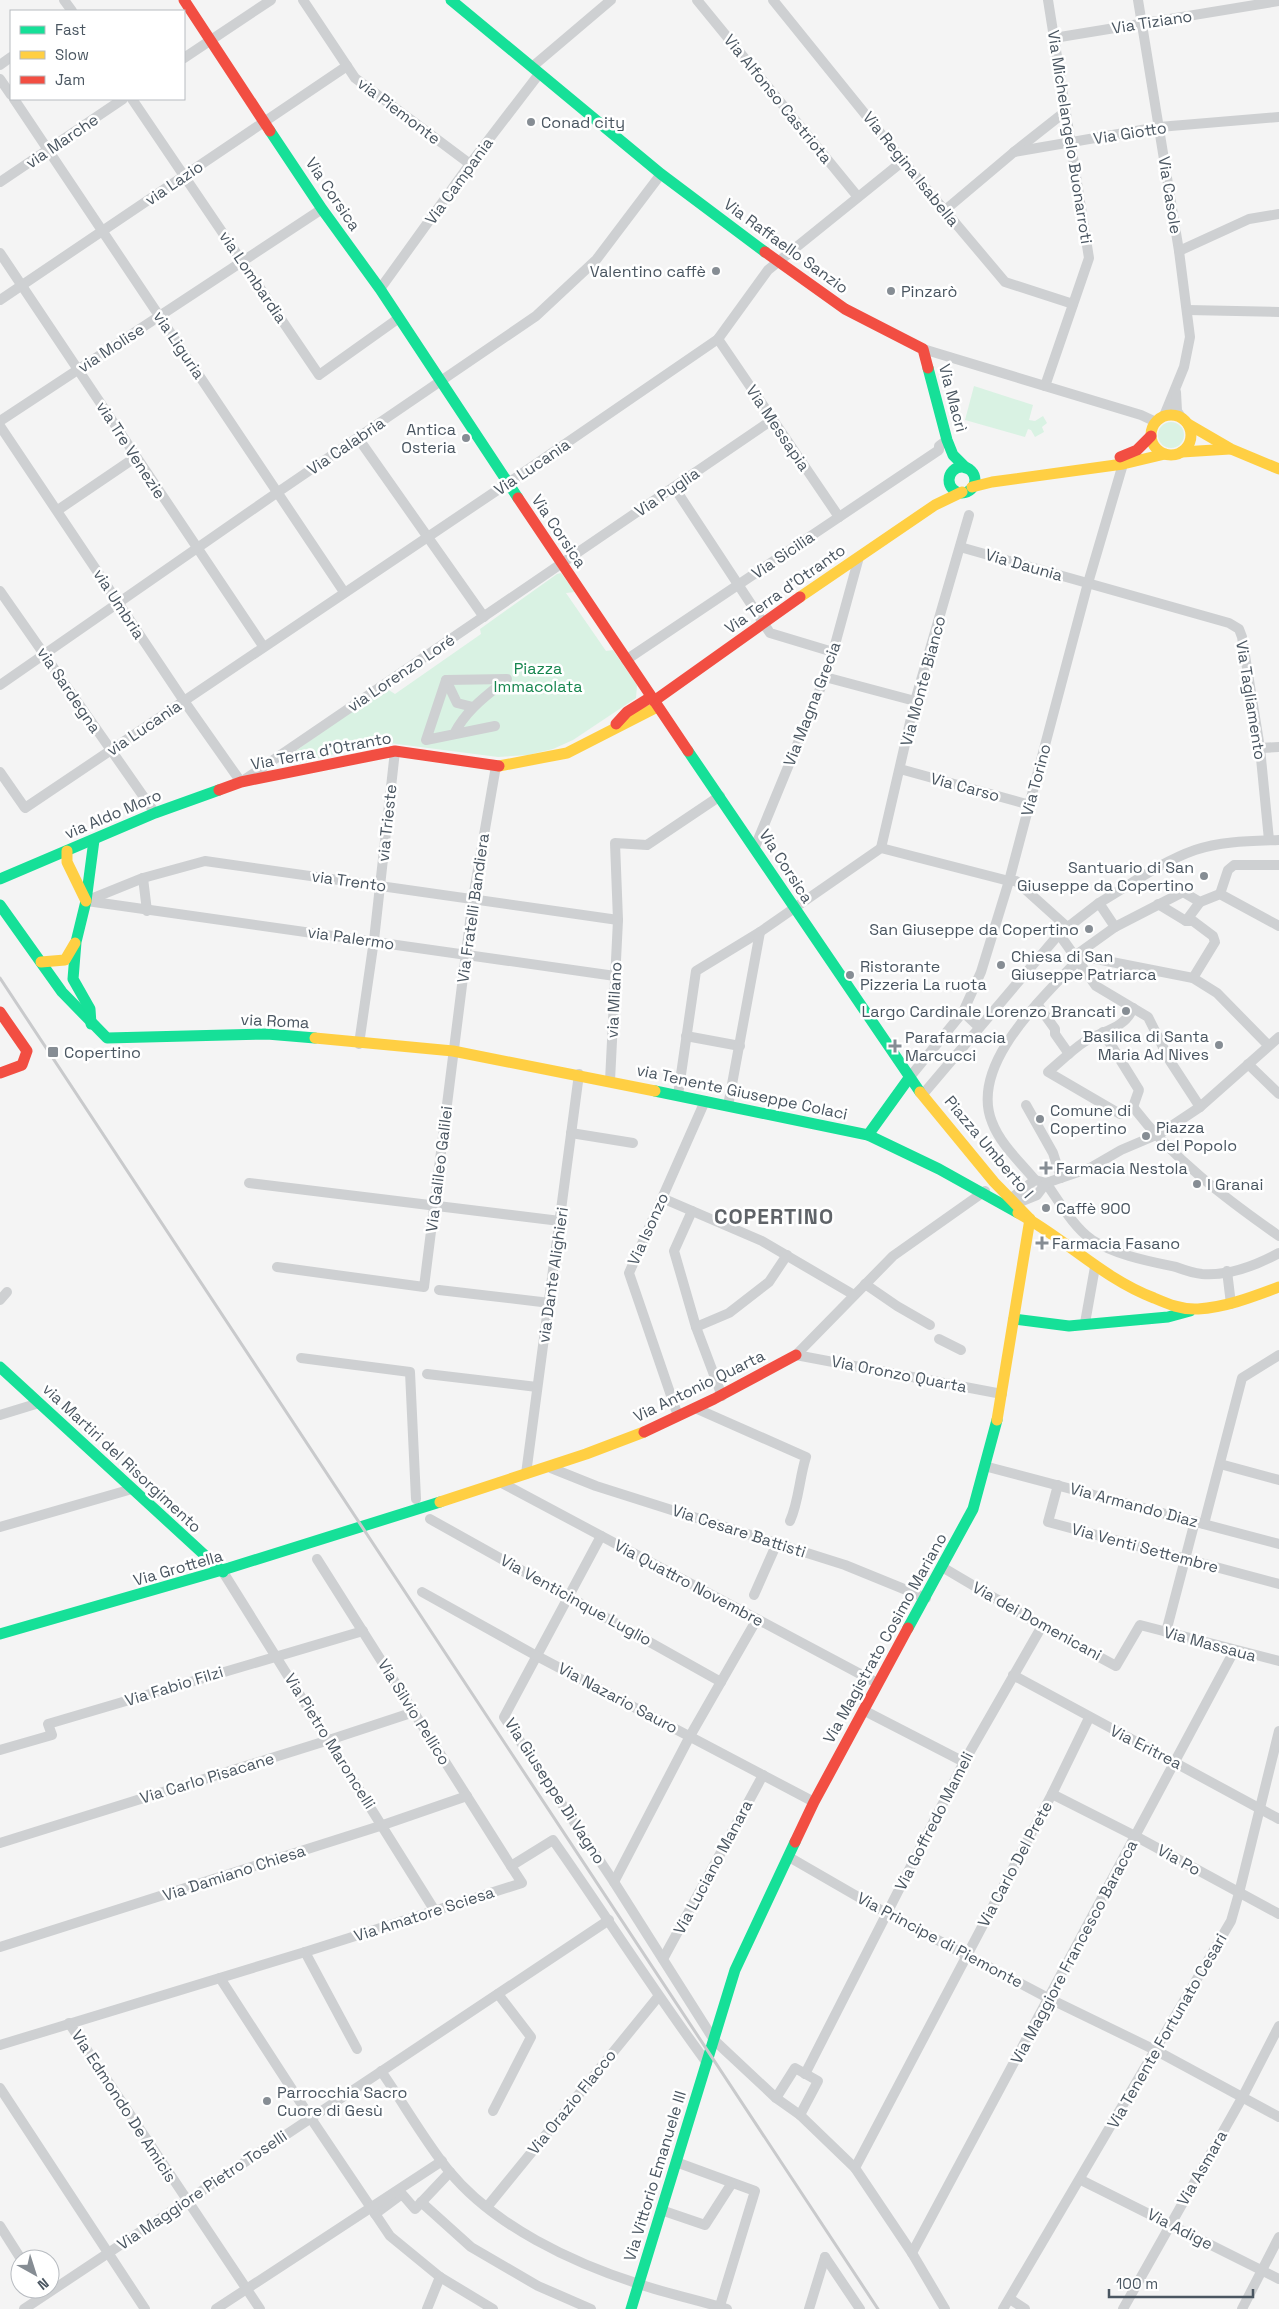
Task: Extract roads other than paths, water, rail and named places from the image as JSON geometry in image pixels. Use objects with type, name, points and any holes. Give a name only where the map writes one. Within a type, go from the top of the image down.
[{"type":"street","name":"Via Corsica","points":[[184,0],[322,209],[399,318],[654,702],[755,847],[910,1078]]},
{"type":"street","points":[[185,57],[271,0]]},
{"type":"street","name":"via Piemonte","points":[[303,0],[360,83],[470,164]]},
{"type":"street","name":"Via Raffaello Sanzio","points":[[451,0],[661,174],[845,310],[923,349],[1160,419]]},
{"type":"street","name":"Via Campania","points":[[380,290],[536,70],[611,0]]},
{"type":"street","name":"Via Alfonso Castriota","points":[[697,0],[858,197]]},
{"type":"street","name":"Via Regina Isabella","points":[[773,0],[903,161],[1005,282],[1073,304]]},
{"type":"street","name":"Via Michelangelo Buonarroti","points":[[1044,386],[1090,258],[1048,0]]},
{"type":"street","name":"Via Casole","points":[[1138,0],[1179,251],[1190,337],[1176,389],[1160,419]]},
{"type":"street","name":"Via Tiziano","points":[[1054,38],[1279,1]]},
{"type":"street","name":"via Lazio","points":[[0,300],[347,66]]},
{"type":"street","points":[[0,79],[10,94]]},
{"type":"street","name":"via Liguria","points":[[15,100],[344,592]]},
{"type":"street","name":"via Marche","points":[[0,182],[122,100]]},
{"type":"street","name":"via Lombardia","points":[[133,100],[319,375],[399,318]]},
{"type":"street","points":[[944,210],[1066,111]]},
{"type":"street","name":"Via Giotto","points":[[1014,152],[1159,127],[1279,117]]},
{"type":"street","name":"Via Lucania","points":[[263,646],[428,537],[718,339],[768,270],[903,161]]},
{"type":"street","name":"Via Calabria","points":[[0,685],[536,316],[571,285],[611,241],[661,174]]},
{"type":"street","name":"via Molise","points":[[0,421],[322,209]]},
{"type":"street","points":[[1179,251],[1249,219],[1279,214]]},
{"type":"street","name":"via Tre Venezie","points":[[0,252],[263,646]]},
{"type":"street","points":[[1188,310],[1279,312]]},
{"type":"street","name":"Via Messapia","points":[[718,339],[839,517]]},
{"type":"street","name":"Via Macrì","points":[[923,349],[947,440],[953,455],[951,478]]},
{"type":"street","name":"Via Casole","points":[[1176,389],[1176,401],[1184,421]]},
{"type":"street","points":[[970,470],[975,480],[967,490],[954,490],[951,478],[958,467],[970,470],[990,475],[1131,454],[1142,447],[1151,436],[1160,419],[1175,415],[1231,449],[1279,469]]},
{"type":"street","name":"Via Puglia","points":[[561,563],[772,420]]},
{"type":"street","points":[[1182,452],[1191,440],[1184,421]]},
{"type":"street","name":"via Umbria","points":[[0,426],[240,782]]},
{"type":"street","points":[[1151,436],[1157,449],[1164,454],[1174,455],[1182,452],[1231,449]]},
{"type":"street","points":[[358,438],[484,617]]},
{"type":"street","name":"Via Sicilia","points":[[626,660],[939,450],[939,446],[947,440]]},
{"type":"street","name":"Via Terra d'Otranto","points":[[240,782],[395,751],[496,766],[566,753],[610,731],[654,702],[764,622],[935,505],[967,490],[992,482],[1123,464],[1164,454]]},
{"type":"street","name":"Via Macrì","points":[[953,455],[970,470]]},
{"type":"street","points":[[58,510],[136,457]]},
{"type":"street","name":"Via Torino","points":[[910,1078],[963,1012],[981,972],[1009,881],[1088,583],[1123,464]]},
{"type":"street","name":"Via Terra d'Otranto","points":[[935,505],[951,478]]},
{"type":"street","points":[[674,487],[770,633],[834,652]]},
{"type":"street","name":"Via Monte Bianco","points":[[881,848],[915,701],[970,515]]},
{"type":"street","name":"Via Daunia","points":[[960,547],[1088,583]]},
{"type":"street","name":"Via Magna Grecia","points":[[755,847],[834,652],[859,557]]},
{"type":"street","name":"via Lorenzo Loré","points":[[240,782],[561,563]]},
{"type":"street","name":"Via Tagliamento","points":[[1088,583],[1229,623],[1239,629],[1242,637],[1274,840]]},
{"type":"street","name":"via Sardegna","points":[[0,591],[155,813]]},
{"type":"street","name":"via Lucania","points":[[0,772],[25,808],[263,646]]},
{"type":"street","points":[[824,677],[915,701]]},
{"type":"street","points":[[446,680],[506,679],[473,707],[461,720],[454,734]]},
{"type":"street","points":[[446,680],[457,703],[473,707]]},
{"type":"street","points":[[446,680],[426,740],[495,726]]},
{"type":"street","points":[[1260,748],[1279,747]]},
{"type":"street","name":"via Trieste","points":[[359,1044],[381,885],[395,751]]},
{"type":"street","name":"Via Fratelli Bandiera","points":[[453,1051],[473,898],[496,766]]},
{"type":"street","name":"Via Carso","points":[[900,769],[1030,805]]},
{"type":"street","name":"via Aldo Moro","points":[[0,879],[155,813],[240,782]]},
{"type":"street","name":"via Milano","points":[[610,1081],[618,920],[615,843],[648,845],[720,796]]},
{"type":"street","points":[[91,1026],[90,1009],[73,980],[76,942],[86,901],[94,840]]},
{"type":"street","points":[[924,1093],[978,1026],[1063,930],[1099,903],[1169,862],[1194,850],[1219,844],[1274,840]]},
{"type":"street","points":[[678,1096],[696,971],[760,932],[881,848],[1009,881],[1016,881],[1063,930],[1076,958],[1096,986],[1148,1017],[1170,1061],[1200,1106]]},
{"type":"street","points":[[68,851],[82,867],[88,881]]},
{"type":"street","points":[[68,851],[67,862],[86,901]]},
{"type":"street","name":"via Trento","points":[[86,901],[143,878],[205,861],[618,920]]},
{"type":"street","points":[[39,862],[58,868],[76,880]]},
{"type":"street","points":[[1186,921],[1200,902],[1220,894],[1228,870],[1234,865],[1279,866]]},
{"type":"street","points":[[143,878],[147,911]]},
{"type":"street","points":[[1200,902],[1183,892],[1115,927],[1076,958],[1037,1004],[1003,1051],[990,1077],[987,1100],[996,1133],[1035,1180],[1046,1183],[1061,1178],[1090,1168],[1121,1150],[1155,1136],[1200,1106],[1279,1037]]},
{"type":"street","points":[[1220,894],[1279,926]]},
{"type":"street","name":"via Palermo","points":[[86,901],[147,911],[374,940],[615,976]]},
{"type":"street","points":[[1099,903],[1115,927]]},
{"type":"street","points":[[1158,904],[1186,921],[1192,921],[1213,936],[1215,942],[1193,978]]},
{"type":"street","name":"via Roma","points":[[0,905],[56,983],[91,1026],[107,1038],[267,1034],[359,1044],[453,1051],[610,1081]]},
{"type":"street","points":[[728,1106],[760,932]]},
{"type":"street","points":[[56,983],[65,960],[76,942]]},
{"type":"street","points":[[1076,958],[1193,978],[1217,993],[1268,1045]]},
{"type":"street","points":[[40,962],[65,960]]},
{"type":"street","points":[[56,983],[73,980]]},
{"type":"street","points":[[1037,1004],[1055,1028],[1054,1034],[1069,1054]]},
{"type":"street","points":[[1103,1032],[1139,1090],[1133,1107],[1120,1114],[1048,1072],[1069,1054],[1103,1032],[1118,1027],[1137,1010]]},
{"type":"street","points":[[0,1012],[27,1051],[22,1065],[0,1073]]},
{"type":"street","points":[[963,1012],[978,1026]]},
{"type":"street","points":[[686,1036],[740,1046]]},
{"type":"street","name":"Via Galileo Galilei","points":[[277,1268],[424,1287],[453,1051]]},
{"type":"street","points":[[1248,1064],[1279,1094]]},
{"type":"street","name":"via Dante Alighieri","points":[[526,1474],[579,1074]]},
{"type":"street","points":[[868,1135],[910,1078]]},
{"type":"street","name":"Piazza Umberto I","points":[[910,1078],[1011,1203],[1030,1219],[1095,1267],[1151,1298],[1173,1306],[1196,1309]]},
{"type":"street","name":"via Tenente Giuseppe Colaci","points":[[610,1081],[868,1135]]},
{"type":"street","name":"Via Isonzo","points":[[678,1416],[629,1273],[705,1101]]},
{"type":"street","points":[[1026,1105],[1053,1153],[1061,1178]]},
{"type":"street","points":[[1133,1107],[1155,1136],[1226,1198],[1279,1236]]},
{"type":"street","points":[[572,1133],[633,1143]]},
{"type":"street","name":"Piazza Umberto I","points":[[868,1135],[979,1190],[1011,1203]]},
{"type":"street","points":[[979,1190],[990,1176]]},
{"type":"street","points":[[1011,1203],[1035,1180]]},
{"type":"street","points":[[249,1182],[560,1221]]},
{"type":"street","points":[[1011,1203],[1037,1195],[1046,1183]]},
{"type":"street","points":[[1046,1183],[1076,1224],[1090,1239],[1107,1248],[1140,1259],[1202,1274],[1227,1271],[1260,1263],[1279,1253]]},
{"type":"street","name":"Via Antonio Quarta","points":[[363,1528],[500,1482],[551,1468],[630,1438],[722,1396],[796,1355],[893,1256],[979,1190],[999,1187]]},
{"type":"street","points":[[662,1198],[762,1241],[854,1295]]},
{"type":"street","points":[[692,1211],[674,1251],[696,1326],[722,1396]]},
{"type":"street","name":"Via Magistrato Cosimo Mariano","points":[[708,2058],[735,1970],[814,1802],[973,1509],[988,1467],[1002,1394],[1030,1219]]},
{"type":"street","points":[[696,1326],[729,1313],[768,1282],[787,1255]]},
{"type":"street","points":[[1085,1323],[1095,1267]]},
{"type":"street","points":[[1227,1271],[1231,1304]]},
{"type":"street","points":[[865,1284],[897,1306],[930,1325]]},
{"type":"street","points":[[1014,1319],[1069,1326],[1085,1323],[1168,1318],[1196,1309],[1231,1304],[1278,1289]]},
{"type":"street","points":[[439,1290],[550,1304]]},
{"type":"street","points":[[1143,1319],[1150,1312],[1151,1298]]},
{"type":"street","points":[[939,1339],[961,1350]]},
{"type":"street","name":"Via Oronzo Quarta","points":[[796,1355],[1002,1394]]},
{"type":"street","points":[[1166,1632],[1186,1559],[1220,1464],[1242,1378],[1279,1355]]},
{"type":"street","points":[[301,1358],[410,1372],[416,1499]]},
{"type":"street","name":"via Martiri del Risorgimento","points":[[0,1367],[223,1572]]},
{"type":"street","points":[[427,1374],[537,1387]]},
{"type":"street","points":[[0,1416],[39,1403]]},
{"type":"street","points":[[695,1408],[806,1458],[799,1478],[796,1508],[790,1521]]},
{"type":"street","points":[[1220,1464],[1279,1480]]},
{"type":"street","name":"Via Armando Diaz","points":[[988,1467],[1279,1544]]},
{"type":"street","name":"Via Cesare Battisti","points":[[551,1468],[596,1486],[845,1565],[926,1598]]},
{"type":"street","name":"Via Quattro Novembre","points":[[500,1482],[877,1683]]},
{"type":"street","name":"Via Venti Settembre","points":[[1058,1485],[1048,1522],[1279,1584]]},
{"type":"street","points":[[0,1527],[132,1489]]},
{"type":"street","name":"Via Venticinque Luglio","points":[[430,1519],[569,1595],[721,1682]]},
{"type":"street","name":"Via Grottella","points":[[0,1634],[223,1572],[363,1528]]},
{"type":"street","name":"Via Giuseppe Di Vagno","points":[[601,1536],[535,1655],[504,1717],[614,1882],[714,2040],[776,2098],[800,2115],[855,2168],[912,2252],[945,2309]]},
{"type":"street","points":[[754,1595],[776,1543]]},
{"type":"street","name":"Via Silvio Pellico","points":[[317,1559],[511,1866]]},
{"type":"street","name":"Via dei Domenicani","points":[[942,1567],[1042,1626],[1116,1666],[1140,1625]]},
{"type":"street","name":"Via Pietro Maroncelli","points":[[223,1572],[383,1825],[435,1911]]},
{"type":"street","name":"Via Nazario Sauro","points":[[422,1592],[535,1655],[814,1802]]},
{"type":"street","points":[[614,1882],[690,1736],[757,1619]]},
{"type":"street","name":"Via Massaua","points":[[1140,1625],[1234,1651],[1279,1661]]},
{"type":"street","name":"Via Goffredo Mameli","points":[[805,2074],[964,1762],[1042,1626]]},
{"type":"street","name":"Via Fabio Filzi","points":[[0,1750],[52,1735],[48,1724],[363,1631]]},
{"type":"street","name":"Via Maggiore Francesco Baracca","points":[[912,2252],[1048,1998],[1137,1837],[1234,1651]]},
{"type":"street","name":"Via Eritrea","points":[[1013,1675],[1089,1718],[1175,1762],[1279,1819]]},
{"type":"street","points":[[863,1710],[964,1762]]},
{"type":"street","name":"Via Carlo Pisacane","points":[[0,1840],[329,1740],[414,1712]]},
{"type":"street","name":"Via Carlo Del Prete","points":[[855,2168],[1052,1794],[1089,1718]]},
{"type":"street","name":"Via Tenente Fortunato Cesari","points":[[1004,2309],[1231,1922],[1240,1893],[1279,1731]]},
{"type":"street","name":"Via Luciano Manara","points":[[663,1959],[763,1775]]},
{"type":"street","name":"Via Po","points":[[1052,1794],[1137,1837],[1279,1914]]},
{"type":"street","name":"Via Damiano Chiesa","points":[[0,1947],[383,1825],[467,1796]]},
{"type":"street","points":[[511,1866],[553,1840],[609,1920],[658,1998],[708,2058]]},
{"type":"street","name":"Via Principe di Piemonte","points":[[789,1857],[886,1913],[1048,1998],[1155,2050],[1279,2117]]},
{"type":"street","name":"Via Amatore Sciesa","points":[[0,2045],[522,1883],[511,1866]]},
{"type":"street","name":"Via Maggiore Pietro Toselli","points":[[60,2282],[108,2253],[609,1920]]},
{"type":"street","points":[[304,1952],[357,2048]]},
{"type":"street","points":[[220,1978],[310,2118],[390,2236],[440,2276],[493,2309]]},
{"type":"street","points":[[493,2111],[531,2037],[498,1994]]},
{"type":"street","name":"Via Orazio Flacco","points":[[486,2207],[658,1998]]},
{"type":"street","name":"Via Edmondo De Amicis","points":[[70,2023],[260,2309]]},
{"type":"street","name":"Via Asmara","points":[[1123,2309],[1242,2098],[1279,2026]]},
{"type":"street","name":"Via Vittorio Emanuele III","points":[[631,2309],[708,2058]]},
{"type":"street","points":[[776,2098],[795,2068],[818,2081],[800,2115]]},
{"type":"street","points":[[382,2071],[450,2172],[486,2207],[530,2238],[570,2258],[638,2284],[722,2308],[755,2191],[676,2162]]},
{"type":"street","points":[[0,2088],[145,2309]]},
{"type":"street","points":[[373,2211],[442,2161]]},
{"type":"street","points":[[216,2309],[402,2194],[415,2209],[450,2172]]},
{"type":"street","name":"Via Adige","points":[[1081,2180],[1279,2279]]},
{"type":"street","points":[[662,2210],[706,2225],[732,2183]]},
{"type":"street","points":[[421,2202],[471,2247],[538,2286],[591,2309]]},
{"type":"street","points":[[0,2226],[15,2249]]},
{"type":"street","points":[[1242,2309],[1279,2237]]},
{"type":"street","points":[[809,2309],[824,2257],[860,2309]]},
{"type":"street","points":[[427,2309],[440,2276]]},
{"type":"street","name":"Via Maggiore Pietro Toselli","points":[[24,2309],[35,2299]]},
{"type":"street","points":[[1010,2299],[1025,2309]]},
{"type":"railway","points":[[0,978],[878,2309]]},
{"type":"place","name":"Conad city","points":[[531,122]]},
{"type":"place","name":"Valentino caffè","points":[[716,271]]},
{"type":"place","name":"Pinzarò","points":[[891,291]]},
{"type":"place","name":"Antica Osteria","points":[[466,438]]},
{"type":"place","name":"Santuario di San Giuseppe da Copertino","points":[[1204,876]]},
{"type":"place","name":"San Giuseppe da Copertino","points":[[1089,929]]},
{"type":"place","name":"Chiesa di San Giuseppe Patriarca","points":[[1001,965]]},
{"type":"place","name":"Ristorante Pizzeria La ruota","points":[[850,975]]},
{"type":"place","name":"Largo Cardinale Lorenzo Brancati","points":[[1126,1011]]},
{"type":"place","name":"Basilica di Santa Maria Ad Nives","points":[[1219,1045]]},
{"type":"place","name":"Parafarmacia Marcucci","points":[[895,1046]]},
{"type":"place","name":"Copertino","points":[[53,1052]]},
{"type":"place","name":"Comune di Copertino","points":[[1040,1119]]},
{"type":"place","name":"Piazza del Popolo","points":[[1146,1136]]},
{"type":"place","name":"Farmacia Nestola","points":[[1046,1168]]},
{"type":"place","name":"I Granai","points":[[1197,1184]]},
{"type":"place","name":"Caffè 900","points":[[1046,1208]]},
{"type":"place","name":"Farmacia Fasano","points":[[1042,1243]]},
{"type":"place","name":"Parrocchia Sacro Cuore di Gesù","points":[[267,2101]]},
{"type":"district","name":"COPERTINO","points":[[774,1216]]},
{"type":"park label","name":"Piazza Immacolata","points":[[538,677]]}]
